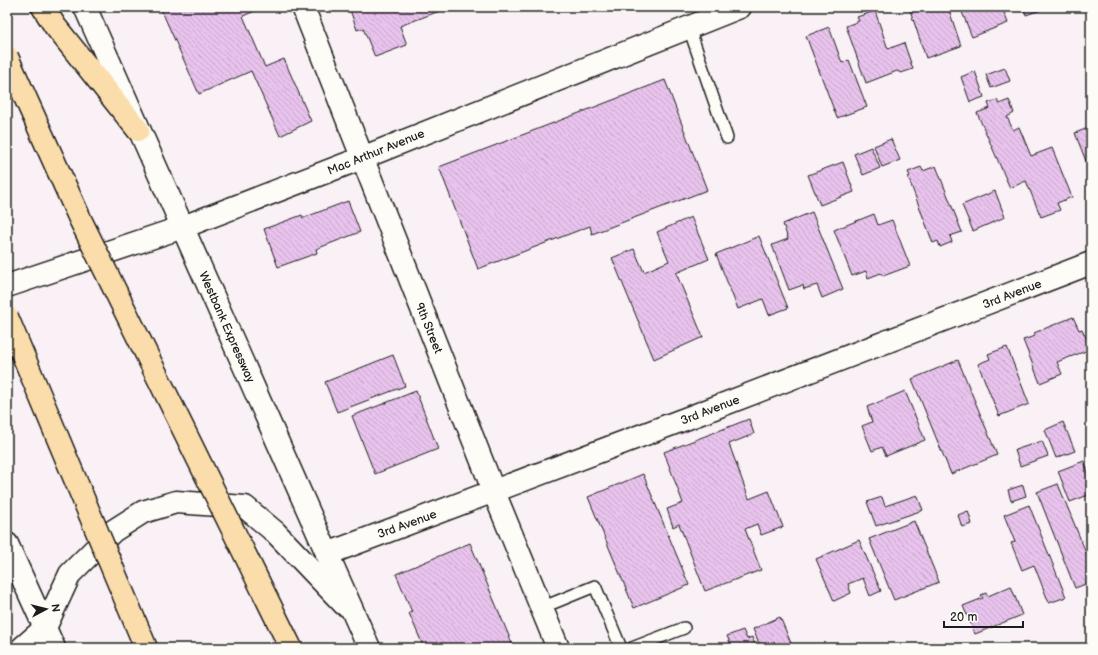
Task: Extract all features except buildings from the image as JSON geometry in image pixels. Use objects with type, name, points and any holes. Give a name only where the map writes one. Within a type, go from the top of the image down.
[{"type":"highway","points":[[43,7],[55,26],[138,130]]},
{"type":"highway","points":[[7,57],[80,219],[291,648]]},
{"type":"highway","points":[[7,317],[146,648]]},
{"type":"street","name":"Westbank Expressway","points":[[84,7],[369,648]]},
{"type":"street","name":"9th Street","points":[[303,7],[494,492],[558,648]]},
{"type":"street","name":"Mac Arthur Avenue","points":[[7,286],[183,227],[362,158],[740,7]]},
{"type":"street","name":"3rd Avenue","points":[[327,554],[494,492],[1091,263]]},
{"type":"street","points":[[22,648],[45,628],[70,574],[113,531],[143,512],[176,502],[245,507],[275,532],[354,615],[360,648]]},
{"type":"street","points":[[7,544],[54,648]]},
{"type":"lane","points":[[689,28],[727,138]]},
{"type":"lane","points":[[541,608],[595,586],[621,648]]},
{"type":"lane","points":[[632,648],[684,628]]}]
